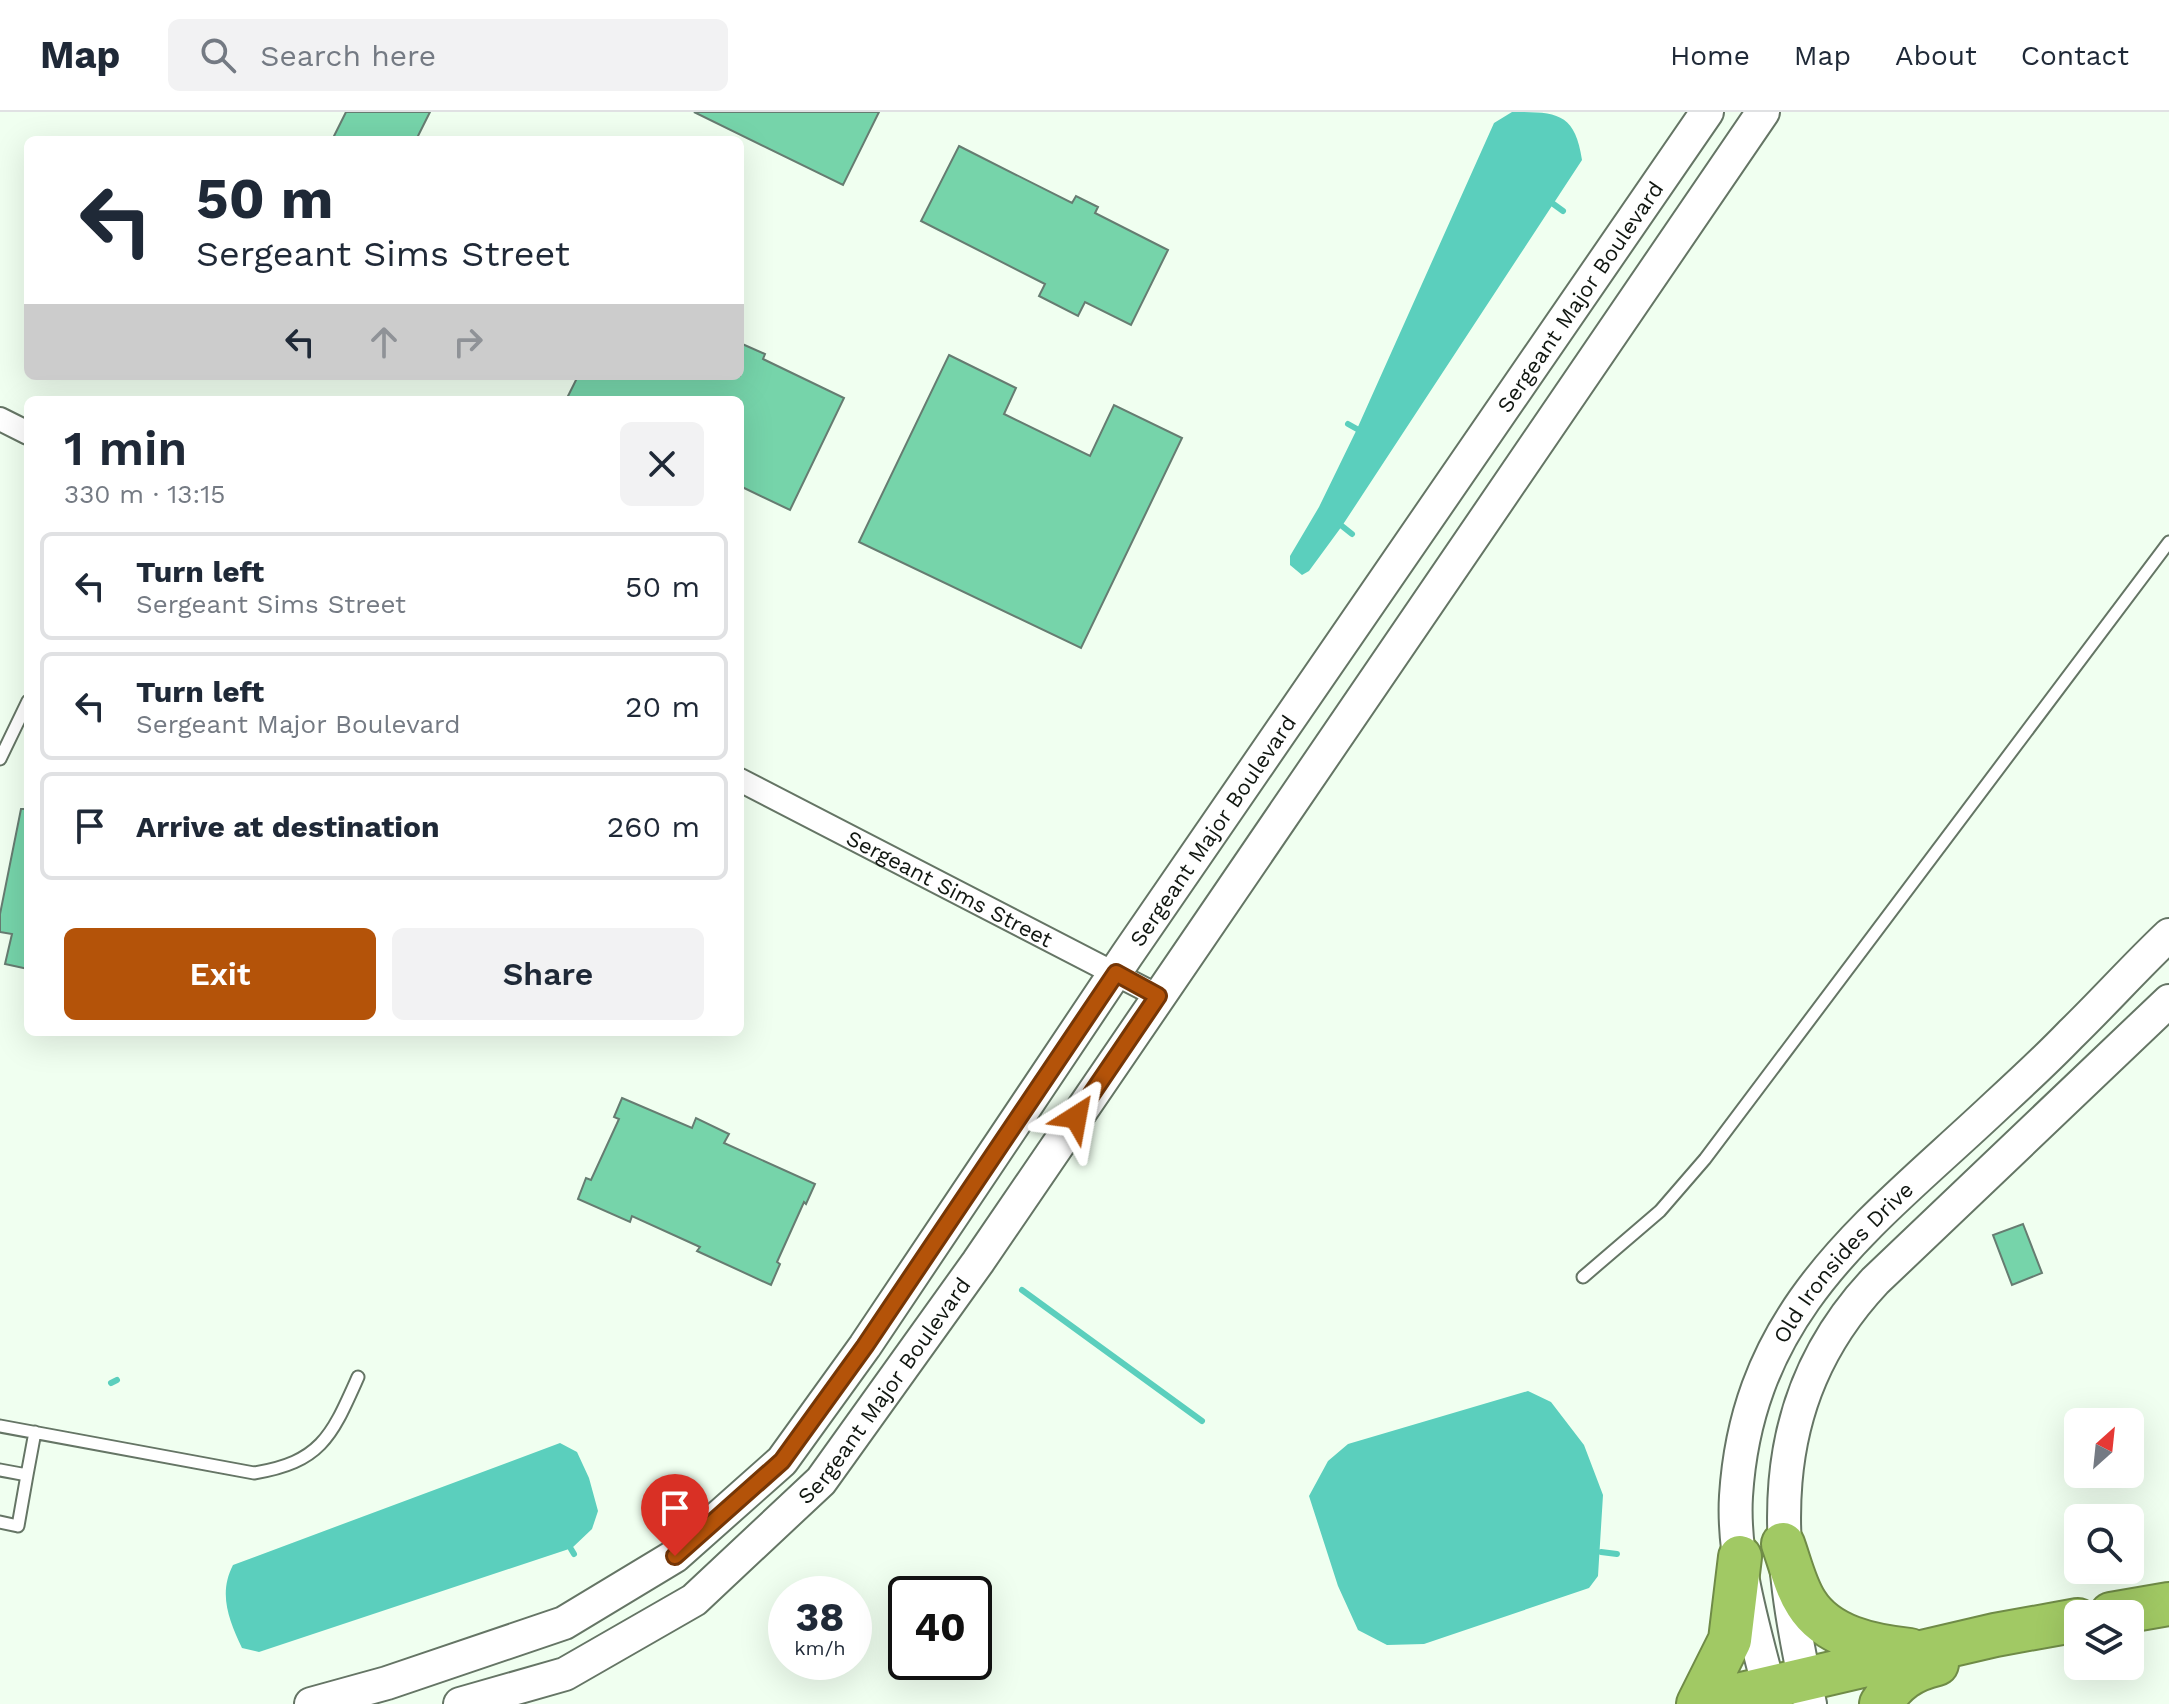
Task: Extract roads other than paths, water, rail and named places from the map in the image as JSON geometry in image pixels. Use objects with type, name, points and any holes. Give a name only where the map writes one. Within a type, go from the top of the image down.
[{"type":"highway","points":[[1783,1544],[1802,1596],[1823,1622],[1868,1644],[1927,1652]]},
{"type":"highway","points":[[1701,1704],[1730,1640],[1740,1557]]},
{"type":"highway","points":[[2144,1608],[2169,1604]]},
{"type":"highway","points":[[1701,1704],[1789,1694],[1927,1652],[2064,1623]]},
{"type":"highway","points":[[1881,1704],[1907,1674],[1941,1664],[1995,1635]]},
{"type":"street","name":"Sergeant Major Boulevard","points":[[323,1702],[564,1623],[675,1556],[782,1461],[865,1346],[1116,973],[1707,112]]},
{"type":"street","name":"Sergeant Major Boulevard","points":[[460,1704],[565,1674],[694,1600],[821,1481],[978,1262],[1763,112]]},
{"type":"street","points":[[0,419],[24,431]]},
{"type":"street","name":"Sergeant Sims Street","points":[[744,782],[1158,996]]},
{"type":"street","name":"Old Ironsides Drive","points":[[1789,1694],[1740,1557],[1736,1498],[1749,1418],[1762,1376],[1792,1315],[1842,1251],[2028,1075],[2169,935]]},
{"type":"street","name":"Old Ironsides Drive","points":[[1789,1694],[1782,1507],[1790,1443],[1806,1390],[1831,1339],[1875,1281],[2169,1001]]},
{"type":"street","points":[[2028,1075],[2058,1107]]},
{"type":"lane","points":[[1583,1277],[1660,1211],[1705,1159],[2169,542]]},
{"type":"lane","points":[[0,759],[24,709]]},
{"type":"lane","points":[[0,1426],[254,1473],[283,1468],[317,1450],[335,1427],[358,1377]]},
{"type":"lane","points":[[0,1522],[18,1526],[35,1432]]},
{"type":"lane","points":[[0,1470],[27,1475]]},
{"type":"water","points":[[1512,112],[1541,113],[1561,118],[1574,132],[1582,160],[1342,526],[1309,571],[1302,575],[1290,565],[1290,556],[1319,507],[1357,429],[1494,123]]},
{"type":"water","points":[[1528,1391],[1551,1402],[1584,1445],[1603,1495],[1598,1576],[1589,1588],[1424,1644],[1387,1645],[1358,1630],[1338,1586],[1309,1496],[1328,1461],[1348,1444]]},
{"type":"water","points":[[560,1443],[577,1452],[589,1478],[598,1511],[592,1529],[572,1548],[259,1652],[242,1648],[227,1607],[226,1586],[233,1565]]},
{"type":"waterway","points":[[1552,203],[1563,211]]},
{"type":"waterway","points":[[1348,424],[1357,429]]},
{"type":"waterway","points":[[1342,526],[1352,534]]},
{"type":"waterway","points":[[1022,1290],[1202,1421]]},
{"type":"waterway","points":[[111,1383],[117,1380]]},
{"type":"waterway","points":[[571,1549],[574,1554]]},
{"type":"waterway","points":[[1601,1552],[1617,1554]]}]
